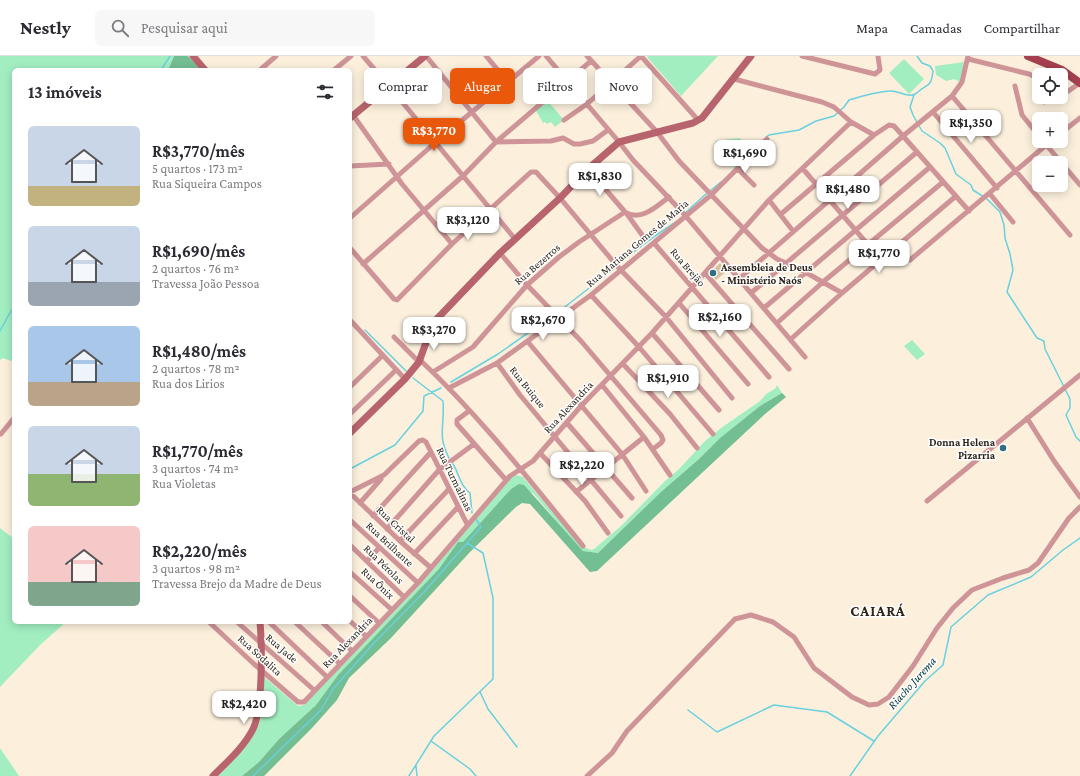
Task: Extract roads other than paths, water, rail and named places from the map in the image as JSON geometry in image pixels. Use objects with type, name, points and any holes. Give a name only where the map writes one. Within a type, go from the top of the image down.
[{"type":"main road","points":[[193,56],[203,68]]},
{"type":"main road","points":[[411,68],[425,56]]},
{"type":"main road","points":[[352,432],[405,379],[419,361],[433,323],[500,253],[588,170],[620,142],[698,120],[734,79],[751,56]]},
{"type":"main road","points":[[1028,56],[1052,68]]},
{"type":"main road","points":[[1068,76],[1080,83]]},
{"type":"main road","points":[[352,117],[368,104]]},
{"type":"main road","points":[[213,776],[232,757],[253,729],[259,706],[262,643],[260,624]]},
{"type":"street","points":[[262,68],[276,56]]},
{"type":"street","points":[[336,68],[351,56]]},
{"type":"street","points":[[363,56],[373,68]]},
{"type":"street","points":[[425,56],[496,142]]},
{"type":"street","points":[[486,56],[496,68]]},
{"type":"street","points":[[515,76],[539,56]]},
{"type":"street","points":[[546,56],[556,68]]},
{"type":"street","points":[[587,56],[597,68]]},
{"type":"street","points":[[628,68],[641,56],[698,120]]},
{"type":"street","points":[[802,56],[876,74],[880,70],[878,56]]},
{"type":"street","points":[[739,278],[920,121],[952,96],[962,82],[968,57],[1032,75]]},
{"type":"street","points":[[583,68],[591,61]]},
{"type":"street","points":[[734,79],[822,102],[839,111],[851,122],[874,136]]},
{"type":"street","points":[[1068,91],[1080,83]]},
{"type":"street","points":[[1016,86],[1022,115],[1032,127]]},
{"type":"street","points":[[952,96],[1070,235]]},
{"type":"street","points":[[564,120],[595,97]]},
{"type":"street","points":[[404,104],[516,239]]},
{"type":"street","points":[[352,216],[482,104]]},
{"type":"street","points":[[363,264],[464,175],[496,142],[542,104]]},
{"type":"street","points":[[587,104],[620,142],[633,160],[669,197],[739,278],[750,293],[777,322],[805,357]]},
{"type":"street","points":[[631,104],[657,132],[679,162],[742,229],[769,253],[842,293]]},
{"type":"street","points":[[932,112],[997,188]]},
{"type":"street","points":[[352,117],[452,244]]},
{"type":"street","points":[[1068,127],[1080,118]]},
{"type":"street","name":"Rua Alexandria","points":[[298,702],[304,702],[352,650],[392,610],[506,480],[520,469],[528,465],[540,453],[610,376],[652,333],[769,200],[851,122]]},
{"type":"street","points":[[780,214],[886,126],[894,126],[969,212]]},
{"type":"street","points":[[496,142],[551,141],[563,138],[574,144],[580,144],[593,141],[608,130]]},
{"type":"street","name":"Rua Mariana Gomes de Maria","points":[[449,388],[497,363],[591,295],[654,243],[683,214],[710,195],[767,139]]},
{"type":"street","points":[[910,260],[1017,171],[1040,148]]},
{"type":"street","points":[[1049,148],[1080,184]]},
{"type":"street","points":[[750,293],[917,152]]},
{"type":"street","points":[[352,166],[389,164]]},
{"type":"street","points":[[764,308],[930,167]]},
{"type":"street","points":[[738,169],[754,185]]},
{"type":"street","points":[[803,169],[841,216],[882,261]]},
{"type":"street","points":[[588,170],[626,213],[645,239]]},
{"type":"street","points":[[352,250],[394,300],[398,299],[452,244],[490,209],[531,172],[536,172],[622,270],[666,317],[732,398]]},
{"type":"street","points":[[777,322],[943,182]]},
{"type":"street","points":[[989,195],[1013,222]]},
{"type":"street","points":[[791,339],[842,293],[882,261],[956,196]]},
{"type":"street","name":"Rua Bezerros","points":[[434,372],[474,347],[527,285],[559,257],[626,213],[635,215],[648,212],[669,197]]},
{"type":"street","points":[[769,200],[793,231]]},
{"type":"street","name":"Rua Brejão","points":[[654,243],[769,377]]},
{"type":"street","points":[[500,253],[527,285],[581,341],[661,435],[663,440],[653,449]]},
{"type":"street","points":[[705,273],[790,369]]},
{"type":"street","points":[[591,295],[639,347],[713,434]]},
{"type":"street","points":[[679,303],[748,384]]},
{"type":"street","points":[[352,322],[405,379]]},
{"type":"street","points":[[652,333],[719,410]]},
{"type":"street","points":[[394,337],[419,361],[434,372],[449,388],[520,469],[583,546]]},
{"type":"street","points":[[528,342],[622,454],[646,491]]},
{"type":"street","points":[[352,385],[382,356]]},
{"type":"street","name":"Rua Buique","points":[[497,363],[509,381],[621,516]]},
{"type":"street","points":[[623,364],[662,404],[697,448]]},
{"type":"street","points":[[352,412],[396,370]]},
{"type":"street","points":[[927,501],[1080,375]]},
{"type":"street","points":[[602,385],[644,437],[670,475]]},
{"type":"street","points":[[469,411],[457,420],[457,423],[506,480]]},
{"type":"street","points":[[1028,418],[1054,461],[1080,497]]},
{"type":"street","points":[[1,434],[12,420]]},
{"type":"street","points":[[567,423],[632,498]]},
{"type":"street","points":[[576,492],[644,437]]},
{"type":"street","name":"Rua Turmalinas","points":[[352,491],[384,475],[419,441],[424,440],[467,524]]},
{"type":"street","points":[[387,529],[439,470],[474,444]]},
{"type":"street","points":[[373,516],[431,452]]},
{"type":"street","points":[[540,453],[576,492],[608,533]]},
{"type":"street","points":[[360,503],[384,475]]},
{"type":"street","points":[[400,541],[449,489]]},
{"type":"street","name":"Rua Cristal","points":[[352,494],[373,516],[430,567]]},
{"type":"street","points":[[414,554],[458,507]]},
{"type":"street","points":[[587,776],[612,752],[627,731],[735,619],[751,615],[773,622],[794,637],[814,668],[852,697],[869,705],[878,704],[889,697],[894,691],[913,666],[937,628],[953,608],[972,590],[1029,570],[1038,563],[1069,518],[1080,507]]},
{"type":"street","name":"Rua Brilhante","points":[[352,522],[418,582]]},
{"type":"street","name":"Rua Pérolas","points":[[352,547],[404,597]]},
{"type":"street","points":[[367,561],[379,548]]},
{"type":"street","name":"Rua Ônix","points":[[352,574],[392,610]]},
{"type":"street","points":[[352,598],[379,623]]},
{"type":"street","name":"Rua Sodalita","points":[[211,624],[298,702]]},
{"type":"street","name":"Rua Jade","points":[[239,624],[314,690]]},
{"type":"street","points":[[271,624],[327,677]]},
{"type":"street","points":[[297,624],[339,664]]},
{"type":"street","points":[[324,624],[352,650]]},
{"type":"street","points":[[352,624],[366,636]]},
{"type":"waterway","points":[[162,68],[170,56]]},
{"type":"waterway","points":[[766,137],[769,135],[799,130],[816,121],[834,116],[849,100],[859,97],[889,91],[895,91],[906,95],[915,94],[930,83],[933,71],[930,66],[922,63],[917,56]]},
{"type":"waterway","points":[[914,95],[910,107],[922,131],[945,148],[956,174],[971,185],[973,190],[987,199],[1000,212],[1013,270],[1007,292],[1037,338],[1044,341],[1045,349],[1070,399],[1070,408],[1066,415],[1076,437],[1080,441]]},
{"type":"waterway","points":[[710,191],[721,182]]},
{"type":"waterway","points":[[684,214],[707,193]]},
{"type":"waterway","points":[[618,265],[646,242],[676,222]]},
{"type":"waterway","points":[[557,313],[615,268]]},
{"type":"waterway","points":[[0,331],[12,310]]},
{"type":"waterway","points":[[451,382],[498,354],[552,316]]},
{"type":"waterway","points":[[365,330],[406,371]]},
{"type":"waterway","points":[[413,378],[443,401],[442,436],[445,450],[449,458]]},
{"type":"waterway","points":[[352,468],[395,445],[423,411],[424,396],[441,388]]},
{"type":"waterway","points":[[453,464],[466,490],[470,493],[472,513]]},
{"type":"waterway","points":[[253,776],[321,710],[333,689],[373,644],[424,592],[481,527],[476,519]]},
{"type":"waterway","name":"Riacho Jurema","points":[[850,776],[878,736],[925,681],[943,665],[951,627],[988,595],[1031,577],[1080,538]]},
{"type":"waterway","points":[[409,776],[434,736],[493,679],[493,598],[483,553],[467,543]]},
{"type":"waterway","points":[[480,692],[488,709],[517,747]]},
{"type":"waterway","points":[[688,710],[717,732],[774,705],[827,712],[874,741]]},
{"type":"waterway","points":[[431,741],[470,769],[476,776]]},
{"type":"waterway","points":[[416,766],[417,776]]},
{"type":"place","name":"Assembleia de Deus - Ministério Naós","points":[[713,273]]},
{"type":"place","name":"Donna Helena Pizarria","points":[[1003,448]]},
{"type":"district","name":"CAIARÁ","points":[[878,611]]}]
